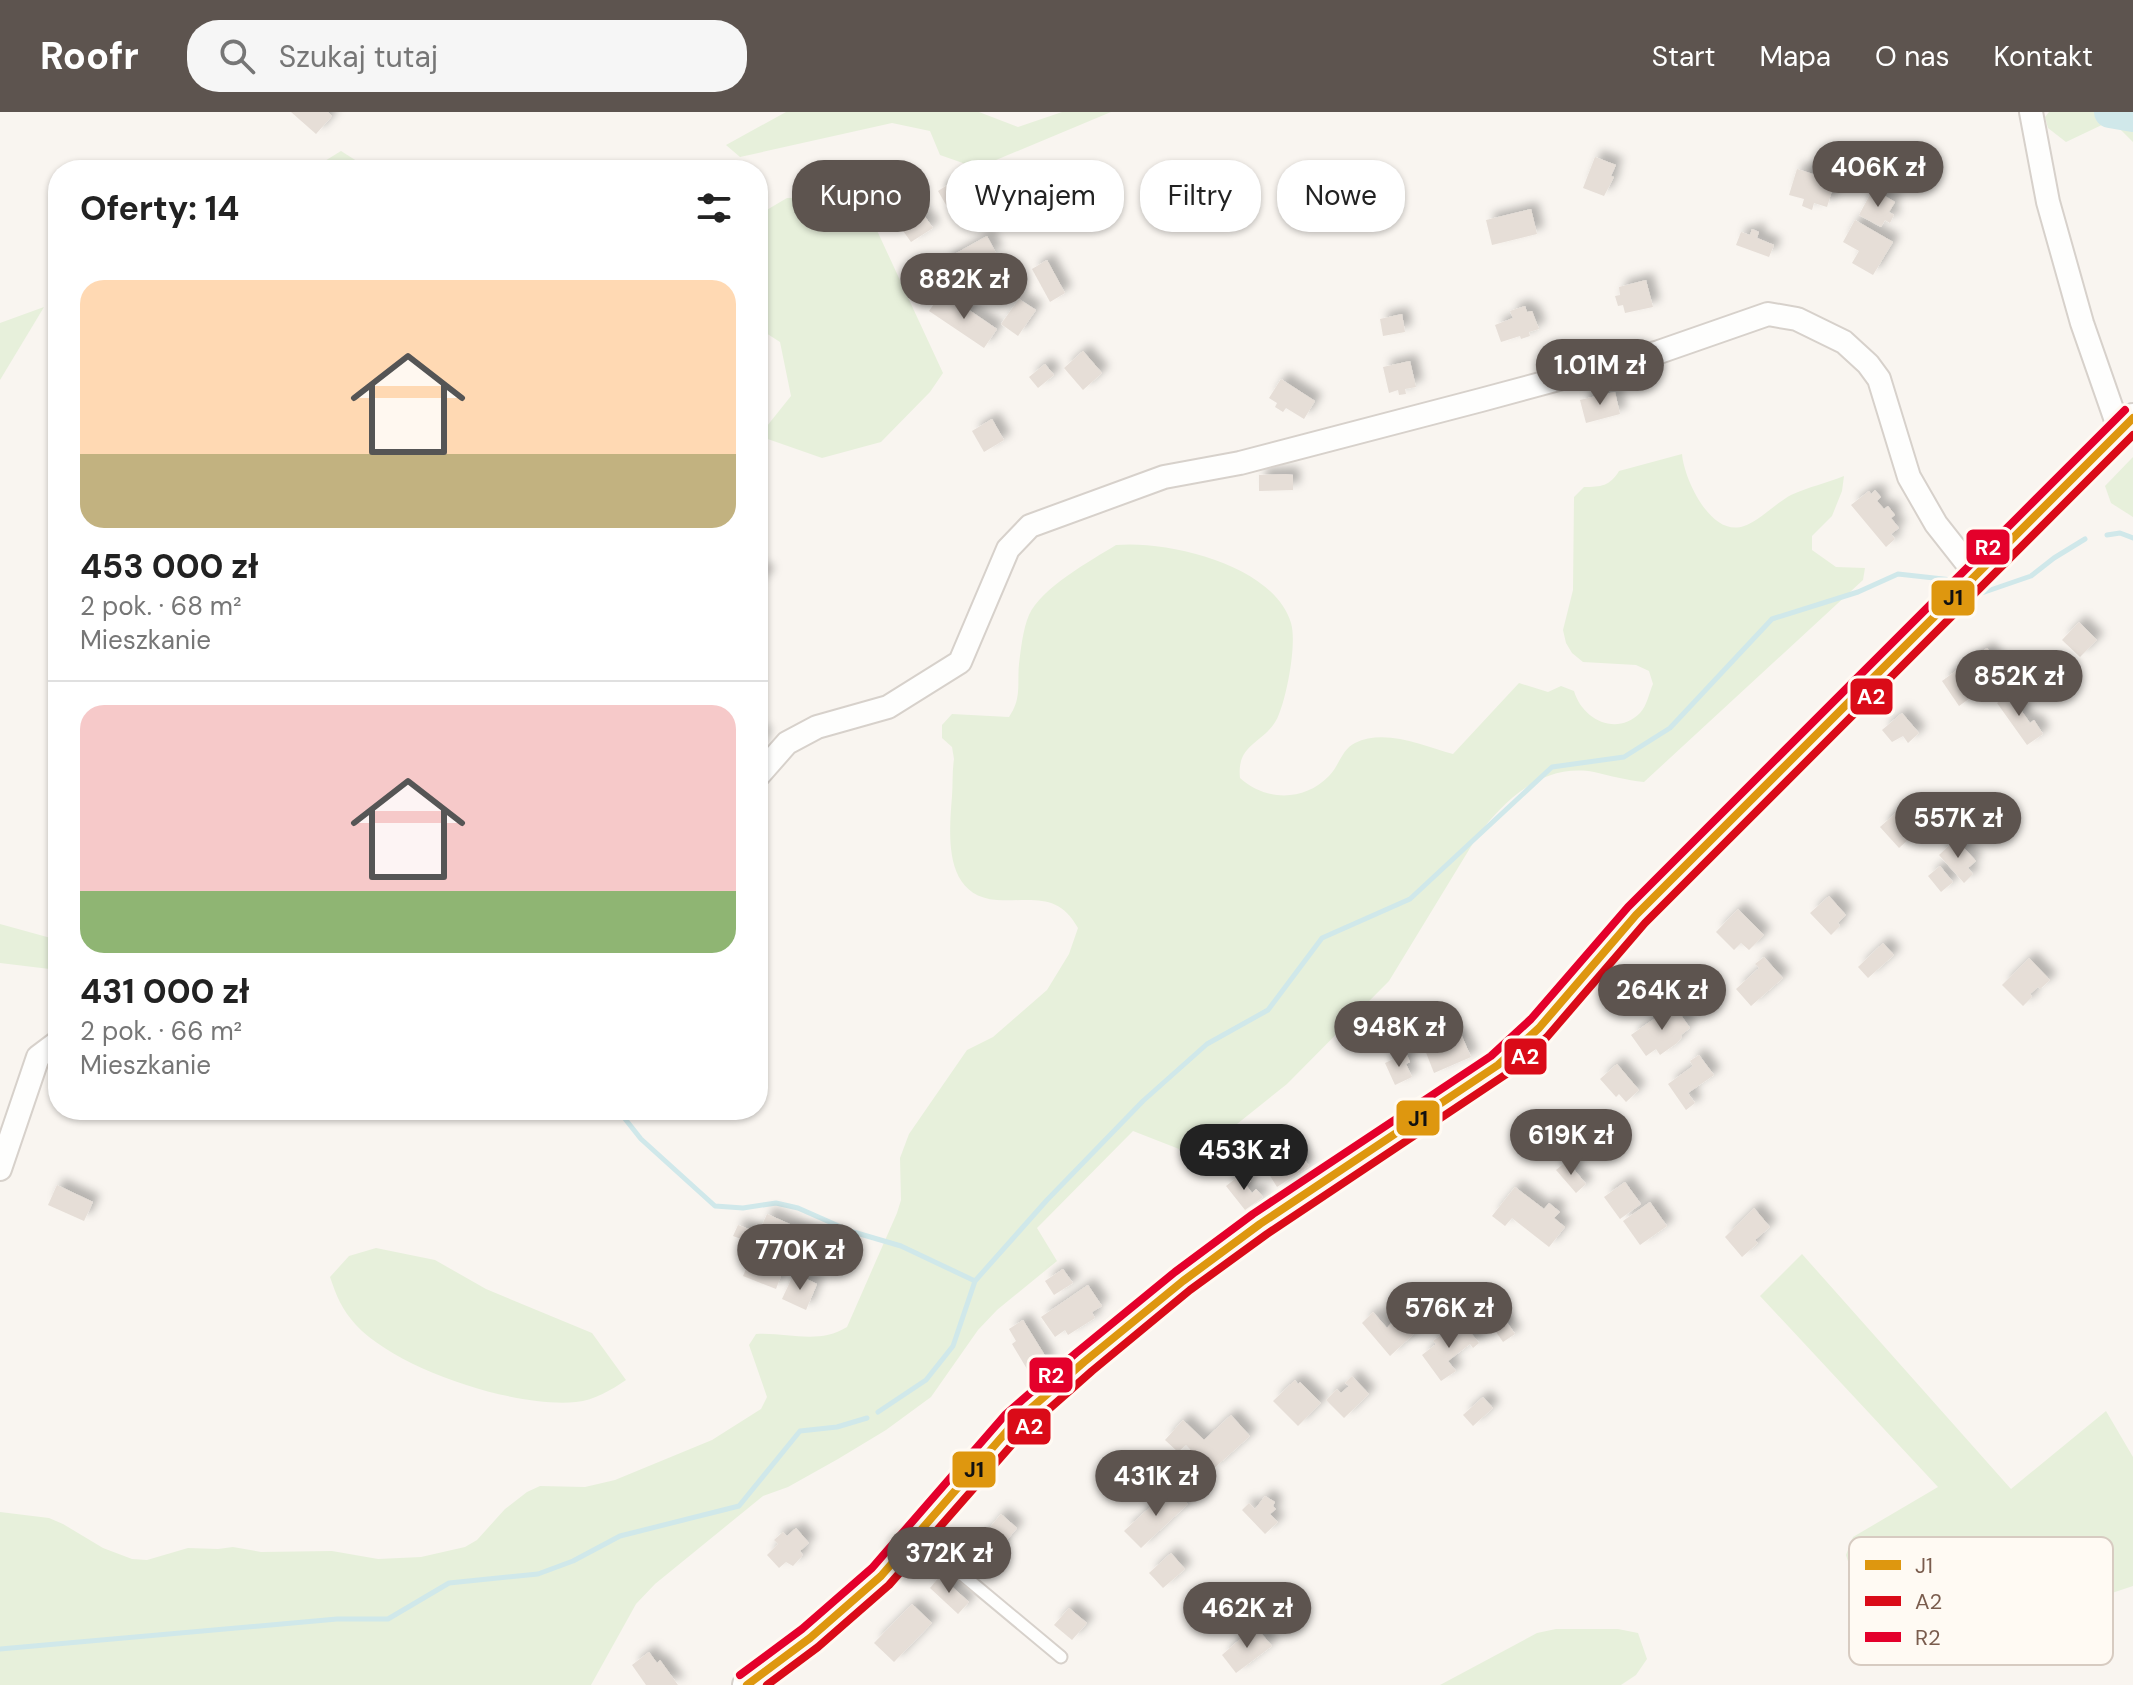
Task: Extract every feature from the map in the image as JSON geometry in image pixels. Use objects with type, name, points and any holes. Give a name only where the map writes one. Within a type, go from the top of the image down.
[{"type":"street","points":[[747,1685],[810,1638],[869,1586],[1014,1423],[1084,1362],[1183,1281],[1329,1177],[1462,1091],[1523,1044],[1573,991],[1636,915],[2126,425],[2082,323],[2057,232],[2031,112]]},
{"type":"street","points":[[768,765],[787,743],[817,727],[888,707],[960,662],[1008,549],[1030,526],[1164,477],[1240,463],[1659,352],[1768,314],[1797,319],[1844,342],[1868,364],[1879,379],[1909,477],[1936,524],[1977,576]]},
{"type":"street","points":[[0,1169],[38,1057],[48,1050]]},
{"type":"lane","points":[[916,1536],[1061,1657]]},
{"type":"green space","points":[[786,112],[979,112],[1018,127],[1062,112],[1111,112],[996,160],[954,160],[940,155],[930,131],[892,123],[740,157],[726,145]]},
{"type":"green space","points":[[2049,112],[2133,112],[2133,142],[2118,127],[2106,123],[2066,142],[2048,128],[2045,117]]},
{"type":"green space","points":[[341,151],[355,160],[326,160]]},
{"type":"green space","points":[[792,198],[792,232],[878,232],[943,373],[930,392],[881,442],[822,458],[768,439],[768,425],[791,396],[780,342],[768,334],[768,209]]},
{"type":"green space","points":[[44,307],[0,380],[0,323]]},
{"type":"green space","points":[[1682,454],[1688,477],[1701,504],[1710,515],[1732,527],[1750,524],[1791,495],[1844,476],[1832,516],[1812,536],[1812,550],[1836,567],[1865,568],[1863,580],[1644,782],[1576,771],[1543,778],[1514,796],[1478,835],[1389,981],[1287,1084],[1197,1156],[1133,1131],[1037,1228],[1057,1261],[997,1310],[978,1330],[931,1397],[886,1430],[838,1459],[788,1487],[763,1496],[655,1584],[636,1604],[591,1685],[0,1685],[0,1512],[49,1518],[103,1548],[132,1559],[147,1560],[188,1548],[233,1547],[261,1552],[332,1551],[378,1559],[421,1557],[465,1547],[477,1540],[505,1509],[540,1486],[585,1487],[615,1480],[712,1440],[761,1409],[767,1397],[749,1345],[756,1334],[814,1337],[847,1327],[897,1213],[901,1200],[900,1158],[909,1134],[967,1050],[993,1037],[1047,990],[1069,954],[1078,928],[1062,908],[1052,903],[979,896],[967,888],[958,876],[953,861],[950,828],[954,759],[952,747],[942,738],[942,725],[952,714],[1009,717],[1017,697],[1021,645],[1029,615],[1044,595],[1067,576],[1116,545],[1138,545],[1190,552],[1217,560],[1264,586],[1281,603],[1291,623],[1292,656],[1279,714],[1274,724],[1243,757],[1240,778],[1261,791],[1296,794],[1319,784],[1351,746],[1367,739],[1404,740],[1453,754],[1519,683],[1548,692],[1561,686],[1574,691],[1584,710],[1601,722],[1621,724],[1640,713],[1653,684],[1649,671],[1636,665],[1583,662],[1566,643],[1563,630],[1573,590],[1574,497],[1584,487],[1608,483],[1619,471]]},
{"type":"green space","points":[[2133,457],[2133,517],[2111,503],[2105,486]]},
{"type":"green space","points":[[0,924],[48,937],[48,969],[0,963]]},
{"type":"green space","points":[[376,1248],[435,1260],[486,1289],[592,1333],[626,1380],[590,1399],[551,1402],[522,1399],[459,1383],[400,1357],[356,1325],[340,1302],[330,1277],[349,1256]]},
{"type":"green space","points":[[1802,1254],[2011,1489],[2106,1411],[2133,1457],[2133,1586],[2113,1593],[2113,1537],[1853,1537],[1938,1487],[1760,1296]]},
{"type":"green space","points":[[1556,1629],[1618,1629],[1638,1633],[1647,1659],[1636,1675],[1621,1685],[1440,1685],[1537,1633]]},
{"type":"building","points":[[291,112],[328,112],[332,116],[316,134]]},
{"type":"building","points":[[1595,157],[1616,165],[1611,176],[1614,177],[1604,196],[1583,188]]},
{"type":"building","points":[[1797,169],[1835,181],[1827,207],[1814,203],[1812,210],[1802,206],[1804,199],[1789,195]]},
{"type":"building","points":[[946,186],[946,205],[938,191]]},
{"type":"building","points":[[1873,189],[1895,202],[1889,212],[1894,215],[1890,223],[1885,220],[1881,227],[1859,215]]},
{"type":"building","points":[[1531,209],[1537,234],[1492,245],[1486,220]]},
{"type":"building","points":[[1855,220],[1893,242],[1873,275],[1852,263],[1859,251],[1843,242]]},
{"type":"building","points":[[1752,229],[1759,232],[1757,238],[1774,245],[1769,257],[1736,245],[1741,232],[1750,235]]},
{"type":"building","points":[[904,232],[927,232],[911,242]]},
{"type":"building","points":[[987,236],[996,253],[954,277],[944,260]]},
{"type":"building","points":[[1047,260],[1065,293],[1050,302],[1032,269]]},
{"type":"building","points":[[1646,280],[1653,307],[1625,313],[1623,305],[1618,306],[1615,296],[1620,295],[1619,287]]},
{"type":"building","points":[[947,295],[997,329],[984,348],[929,311],[936,301],[941,304]]},
{"type":"building","points":[[1019,299],[1036,310],[1018,336],[1001,324]]},
{"type":"building","points":[[1525,306],[1527,312],[1532,311],[1539,329],[1529,332],[1530,336],[1501,342],[1495,325],[1513,318],[1510,311]]},
{"type":"building","points":[[1402,314],[1405,332],[1383,336],[1380,319]]},
{"type":"building","points":[[1083,351],[1102,373],[1083,390],[1064,368]]},
{"type":"building","points":[[1410,361],[1416,387],[1405,389],[1406,394],[1399,395],[1398,390],[1389,393],[1383,367]]},
{"type":"building","points":[[1045,364],[1054,375],[1038,388],[1029,377]]},
{"type":"building","points":[[1281,379],[1315,401],[1304,419],[1286,408],[1283,412],[1269,398]]},
{"type":"building","points":[[1604,391],[1605,394],[1615,392],[1620,414],[1586,423],[1580,400]]},
{"type":"building","points":[[992,419],[1004,440],[984,452],[972,431]]},
{"type":"building","points":[[1259,475],[1293,475],[1293,490],[1259,491]]},
{"type":"building","points":[[1875,490],[1881,497],[1877,501],[1884,509],[1888,506],[1895,515],[1891,518],[1899,528],[1891,534],[1895,539],[1886,547],[1851,505]]},
{"type":"building","points":[[2079,622],[2097,640],[2080,657],[2062,640]]},
{"type":"building","points":[[1987,648],[2005,673],[1959,706],[1942,681]]},
{"type":"building","points":[[2015,690],[2021,699],[2016,703],[2030,723],[2034,720],[2043,734],[2027,745],[1997,703]]},
{"type":"building","points":[[1902,713],[1919,733],[1908,743],[1903,736],[1892,742],[1882,730]]},
{"type":"building","points":[[1898,811],[1917,832],[1899,848],[1880,827]]},
{"type":"building","points":[[1956,839],[1976,861],[1968,868],[1973,874],[1964,883],[1939,855]]},
{"type":"building","points":[[1940,866],[1953,882],[1941,892],[1928,876]]},
{"type":"building","points":[[1829,896],[1846,915],[1831,935],[1810,913]]},
{"type":"building","points":[[1738,909],[1764,935],[1749,950],[1741,943],[1734,950],[1716,932]]},
{"type":"building","points":[[1883,943],[1894,955],[1868,978],[1858,967]]},
{"type":"building","points":[[1764,957],[1783,978],[1751,1006],[1736,989],[1759,968],[1755,964]]},
{"type":"building","points":[[2029,958],[2050,980],[2030,994],[2032,997],[2023,1006],[2002,985]]},
{"type":"building","points":[[1674,1005],[1690,1028],[1677,1043],[1660,1055],[1656,1049],[1646,1056],[1631,1035],[1658,1016],[1660,1019],[1663,1017],[1661,1014]]},
{"type":"building","points":[[1461,1034],[1471,1057],[1434,1073],[1425,1050]]},
{"type":"building","points":[[1406,1053],[1410,1062],[1406,1064],[1412,1077],[1395,1085],[1385,1063]]},
{"type":"building","points":[[1699,1055],[1714,1075],[1688,1093],[1695,1103],[1686,1110],[1668,1084],[1693,1066],[1690,1061]]},
{"type":"building","points":[[1617,1064],[1639,1090],[1626,1102],[1619,1094],[1616,1097],[1600,1079]]},
{"type":"building","points":[[1293,1143],[1309,1166],[1277,1187],[1262,1163]]},
{"type":"building","points":[[1567,1161],[1586,1184],[1576,1193],[1556,1170]]},
{"type":"building","points":[[1244,1172],[1251,1181],[1246,1185],[1252,1193],[1256,1189],[1263,1197],[1245,1210],[1226,1186]]},
{"type":"building","points":[[1625,1182],[1641,1204],[1620,1219],[1604,1197]]},
{"type":"building","points":[[57,1185],[93,1202],[84,1221],[48,1205]]},
{"type":"building","points":[[1515,1187],[1544,1209],[1549,1203],[1560,1212],[1554,1218],[1565,1227],[1549,1247],[1512,1218],[1505,1226],[1492,1216]]},
{"type":"building","points":[[1650,1202],[1667,1226],[1640,1245],[1623,1221]]},
{"type":"building","points":[[1754,1208],[1770,1227],[1742,1257],[1725,1237]]},
{"type":"building","points":[[767,1214],[817,1236],[808,1254],[759,1232]]},
{"type":"building","points":[[738,1225],[757,1232],[752,1243],[733,1236]]},
{"type":"building","points":[[752,1255],[784,1268],[776,1289],[743,1276]]},
{"type":"building","points":[[1063,1269],[1073,1283],[1054,1295],[1045,1281]]},
{"type":"building","points":[[794,1273],[817,1284],[806,1310],[782,1299]]},
{"type":"building","points":[[1088,1285],[1102,1306],[1092,1312],[1095,1318],[1068,1335],[1065,1330],[1055,1337],[1041,1317]]},
{"type":"building","points":[[1373,1312],[1387,1328],[1400,1313],[1416,1332],[1390,1356],[1362,1323]]},
{"type":"building","points":[[1504,1318],[1515,1334],[1503,1342],[1492,1326]]},
{"type":"building","points":[[1023,1320],[1049,1362],[1030,1374],[1012,1344],[1016,1341],[1009,1329]]},
{"type":"building","points":[[1462,1322],[1479,1343],[1473,1348],[1470,1344],[1448,1361],[1456,1371],[1441,1381],[1422,1355],[1436,1344],[1433,1341],[1444,1333],[1442,1330],[1446,1326],[1450,1332]]},
{"type":"building","points":[[1352,1376],[1369,1394],[1344,1418],[1326,1400],[1337,1389],[1341,1393],[1349,1386],[1345,1383]]},
{"type":"building","points":[[1295,1380],[1321,1403],[1298,1426],[1273,1401]]},
{"type":"building","points":[[1483,1397],[1493,1408],[1473,1426],[1463,1415]]},
{"type":"building","points":[[1231,1415],[1250,1436],[1211,1471],[1186,1445],[1178,1452],[1165,1440],[1183,1420],[1204,1440]]},
{"type":"building","points":[[1172,1487],[1188,1504],[1141,1548],[1124,1531]]},
{"type":"building","points":[[1265,1496],[1275,1502],[1273,1506],[1276,1509],[1270,1514],[1278,1522],[1265,1534],[1242,1510],[1249,1503],[1255,1509]]},
{"type":"building","points":[[1001,1514],[1017,1528],[993,1557],[977,1543]]},
{"type":"building","points":[[796,1528],[809,1543],[800,1551],[803,1555],[793,1566],[786,1562],[779,1568],[767,1555],[778,1544],[774,1540],[783,1532],[787,1536]]},
{"type":"building","points":[[1171,1553],[1185,1569],[1163,1588],[1149,1573]]},
{"type":"building","points":[[940,1576],[969,1602],[958,1614],[930,1588]]},
{"type":"building","points":[[912,1604],[932,1623],[894,1662],[874,1643]]},
{"type":"building","points":[[1069,1608],[1087,1623],[1072,1640],[1054,1625]]},
{"type":"building","points":[[1255,1626],[1272,1646],[1236,1673],[1222,1655]]},
{"type":"building","points":[[649,1652],[657,1663],[660,1660],[678,1685],[646,1685],[632,1665]]},
{"type":"waterway","points":[[2110,112],[2133,116]]},
{"type":"waterway","points":[[2107,535],[2120,533],[2133,538]]},
{"type":"waterway","points":[[1973,596],[2031,576],[2085,539]]},
{"type":"waterway","points":[[878,1412],[926,1380],[953,1346],[975,1281],[1047,1200],[1143,1101],[1207,1044],[1268,1010],[1322,938],[1410,899],[1552,767],[1624,757],[1670,728],[1772,619],[1858,592],[1898,574],[1952,580]]},
{"type":"waterway","points":[[626,1120],[641,1139],[715,1206],[743,1208],[776,1203],[798,1208],[850,1231],[901,1246],[975,1281]]},
{"type":"waterway","points":[[0,1649],[337,1619],[388,1619],[449,1583],[538,1574],[573,1561],[620,1536],[739,1506],[800,1431],[837,1427],[867,1418]]},
{"type":"transit line","name":"R2","points":[[740,1675],[802,1629],[872,1568],[1005,1415],[1076,1353],[1175,1272],[1253,1214],[1491,1056],[1531,1019],[1628,907],[2125,410]]},
{"type":"transit line","name":"J1","points":[[747,1685],[810,1638],[881,1576],[1014,1423],[1084,1362],[1183,1281],[1260,1224],[1498,1065],[1539,1028],[1636,915],[2133,418]]},
{"type":"transit line","name":"A2","points":[[767,1685],[818,1647],[889,1585],[1023,1432],[1092,1371],[1190,1290],[1267,1234],[1505,1075],[1547,1037],[1645,923],[2133,435]]}]
